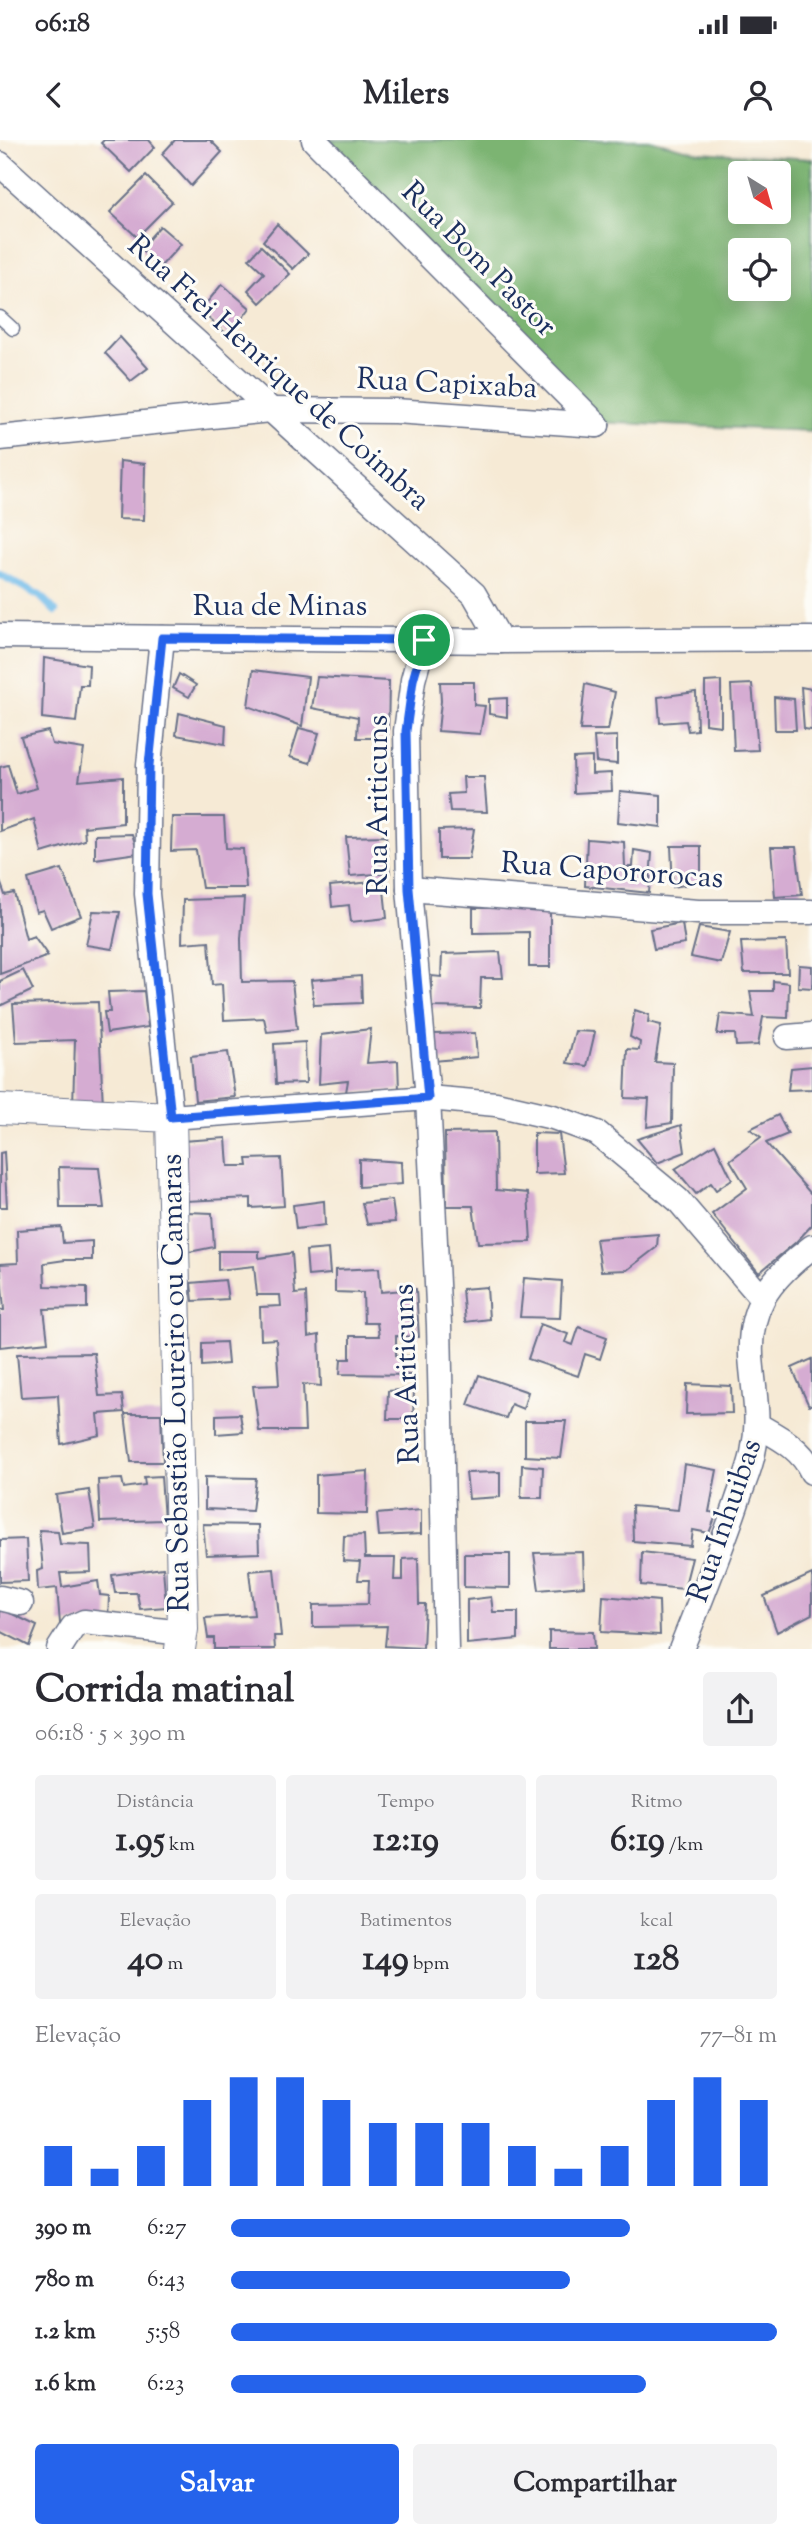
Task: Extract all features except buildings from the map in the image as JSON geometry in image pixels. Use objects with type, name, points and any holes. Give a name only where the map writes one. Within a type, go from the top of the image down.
[{"type":"street","name":"Rua Bom Pastor","points":[[314,140],[597,425]]},
{"type":"street","name":"Rua Frei Henrique de Coimbra","points":[[0,164],[474,594],[501,641]]},
{"type":"street","name":"Rua Capixaba","points":[[0,438],[270,410],[396,411],[597,425]]},
{"type":"street","name":"Rua de Minas","points":[[0,636],[501,641],[812,639]]},
{"type":"street","points":[[162,638],[149,765],[147,894],[171,1117]]},
{"type":"street","name":"Rua Ariticuns","points":[[424,640],[413,680],[406,731],[409,889],[428,1098],[439,1325],[446,1649]]},
{"type":"street","name":"Rua Capororocas","points":[[409,889],[698,912],[812,912]]},
{"type":"street","points":[[787,1037],[812,1035]]},
{"type":"street","points":[[0,1109],[171,1117],[428,1098],[496,1104],[553,1117],[597,1133],[678,1200],[761,1297]]},
{"type":"street","name":"Rua Sebastião Loureiro ou Camaras","points":[[171,1117],[182,1641]]},
{"type":"street","name":"Rua Inhuibas","points":[[681,1649],[724,1541],[759,1426],[751,1364],[751,1338],[761,1297],[787,1266],[812,1247]]},
{"type":"street","points":[[759,1426],[790,1444],[807,1461],[812,1472]]},
{"type":"street","points":[[59,1649],[73,1627],[84,1622],[182,1641]]},
{"type":"lane","points":[[0,317],[13,329]]},
{"type":"green space","points":[[324,140],[649,140],[699,152],[812,159],[812,431],[590,422]]},
{"type":"waterway","points":[[0,574],[40,596],[55,611]]},
{"type":"route","points":[[162,638],[424,640],[413,680],[406,731],[409,889],[428,1098],[171,1117],[147,894],[149,765],[162,638]]}]
